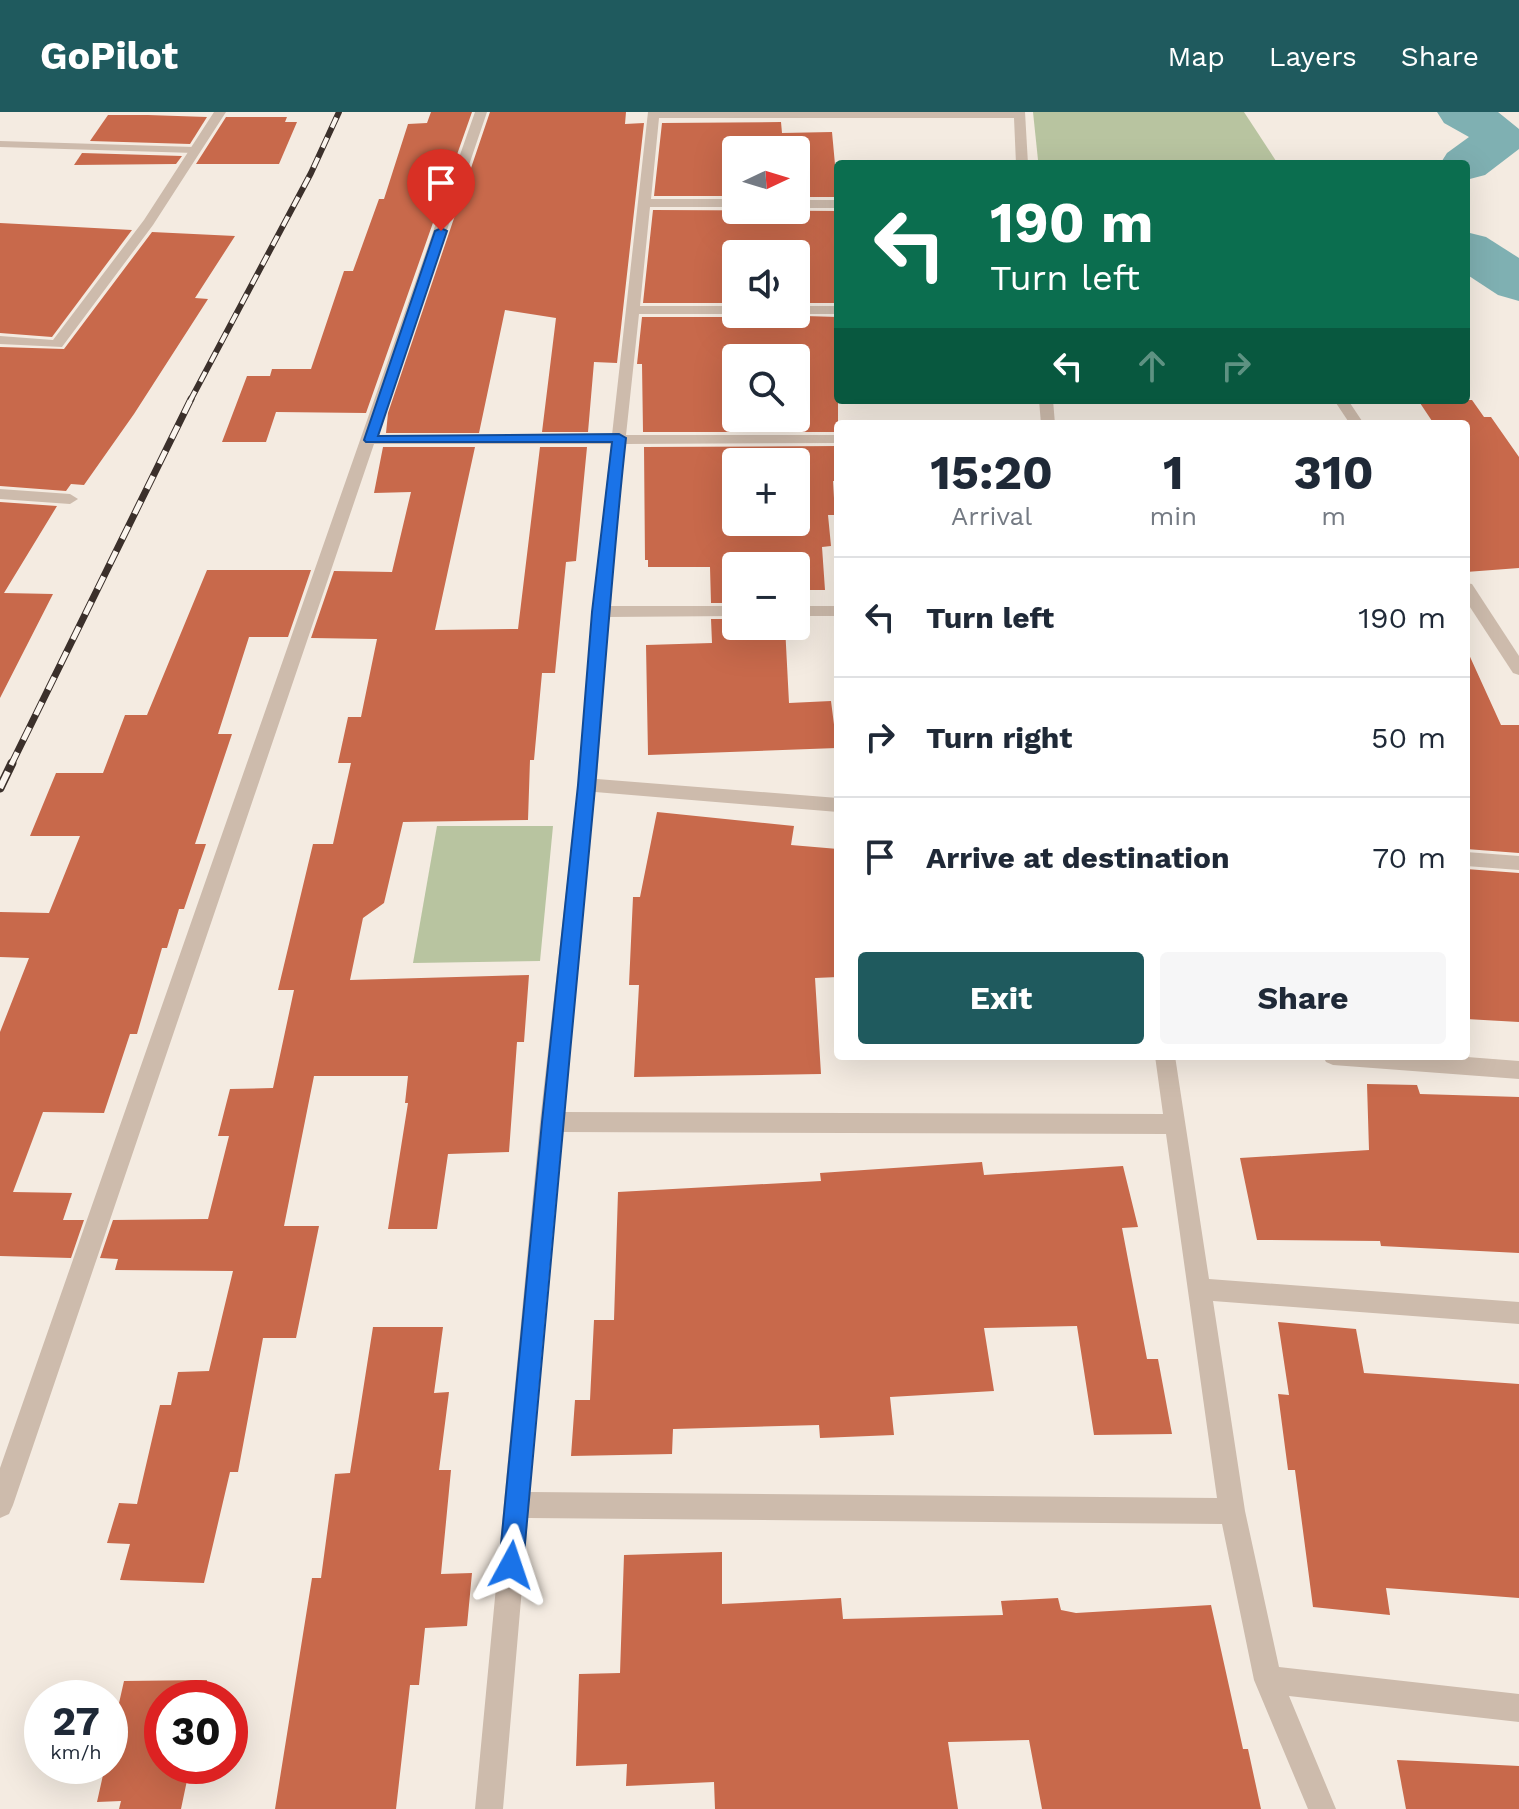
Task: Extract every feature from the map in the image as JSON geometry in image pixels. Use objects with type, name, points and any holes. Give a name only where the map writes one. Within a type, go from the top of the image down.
[{"type":"street","points":[[0,340],[57,344],[149,222],[220,112]]},
{"type":"street","points":[[0,1505],[481,112]]},
{"type":"street","points":[[489,1809],[551,1122],[587,785],[600,612],[654,113],[1019,113],[1022,160]]},
{"type":"street","points":[[0,144],[194,150]]},
{"type":"street","points":[[646,203],[722,203]]},
{"type":"street","points":[[810,204],[834,204]]},
{"type":"street","points":[[635,310],[722,310]]},
{"type":"street","points":[[810,310],[834,310]]},
{"type":"street","points":[[370,440],[834,439]]},
{"type":"street","points":[[0,494],[70,499]]},
{"type":"street","points":[[1474,610],[1519,669]]},
{"type":"street","points":[[600,612],[722,611]]},
{"type":"street","points":[[810,611],[834,611]]},
{"type":"street","points":[[587,785],[834,805]]},
{"type":"street","points":[[1470,859],[1519,863]]},
{"type":"street","points":[[1166,1060],[1232,1511],[1268,1680],[1322,1809]]},
{"type":"street","points":[[1386,1060],[1519,1070]]},
{"type":"street","points":[[551,1122],[1175,1124]]},
{"type":"street","points":[[1199,1289],[1519,1313]]},
{"type":"street","points":[[517,1505],[1232,1511]]},
{"type":"street","points":[[1268,1680],[1519,1708]]},
{"type":"green space","points":[[1033,112],[1244,112],[1275,160],[1038,160]]},
{"type":"green space","points":[[437,826],[553,826],[540,961],[413,963]]},
{"type":"building","points":[[431,112],[472,112],[366,413],[276,412],[266,442],[222,442],[247,376],[270,376],[272,369],[311,369],[344,271],[353,271],[379,199],[384,199],[408,124],[427,123]]},
{"type":"building","points":[[490,112],[626,112],[625,124],[644,123],[617,363],[594,362],[588,432],[542,432],[556,318],[505,310],[479,433],[386,433],[388,413]]},
{"type":"building","points":[[108,115],[207,117],[190,144],[90,141]]},
{"type":"building","points":[[226,117],[287,117],[285,122],[297,122],[279,164],[196,164]]},
{"type":"building","points":[[781,122],[782,133],[832,132],[834,197],[810,197],[810,136],[722,136],[722,196],[654,196],[662,123]]},
{"type":"building","points":[[82,153],[182,156],[176,164],[74,165]]},
{"type":"building","points":[[653,210],[722,210],[722,224],[810,224],[810,211],[834,211],[834,303],[810,303],[810,240],[722,240],[722,303],[643,303]]},
{"type":"building","points":[[0,223],[132,230],[52,337],[0,333]]},
{"type":"building","points":[[152,232],[235,236],[195,298],[208,299],[84,485],[71,484],[66,491],[0,486],[0,347],[64,349]]},
{"type":"building","points":[[810,316],[834,317],[834,404],[838,404],[838,420],[834,420],[834,432],[810,432],[810,344],[722,344],[722,432],[643,432],[642,364],[637,364],[642,317],[722,317],[722,328],[810,328]]},
{"type":"building","points":[[1472,400],[1484,417],[1491,417],[1519,457],[1519,568],[1470,572],[1470,420],[1431,420],[1421,404],[1470,404]]},
{"type":"building","points":[[834,446],[834,515],[828,515],[831,546],[822,547],[825,590],[810,590],[810,552],[722,552],[722,603],[711,603],[710,567],[648,567],[648,560],[645,560],[644,447]]},
{"type":"building","points":[[383,447],[475,447],[435,630],[518,629],[540,447],[587,447],[576,561],[566,562],[555,673],[542,673],[534,760],[530,760],[528,820],[403,822],[384,903],[363,918],[350,980],[529,975],[524,1042],[517,1042],[509,1152],[448,1154],[437,1229],[388,1229],[408,1103],[405,1103],[408,1076],[314,1076],[284,1226],[319,1226],[296,1338],[263,1338],[238,1472],[230,1472],[204,1583],[120,1580],[130,1544],[107,1543],[119,1503],[137,1504],[160,1405],[171,1405],[178,1372],[209,1371],[233,1271],[115,1270],[118,1259],[100,1258],[113,1220],[208,1219],[229,1136],[218,1136],[230,1089],[273,1088],[294,990],[278,990],[313,844],[333,844],[351,763],[338,763],[348,717],[361,717],[377,639],[311,638],[334,571],[392,572],[411,492],[374,493]]},
{"type":"building","points":[[0,502],[57,506],[4,593],[53,594],[0,698]]},
{"type":"building","points":[[207,570],[311,570],[288,637],[249,637],[218,734],[232,734],[195,844],[206,844],[184,909],[179,909],[167,948],[162,948],[137,1034],[130,1034],[104,1113],[43,1112],[13,1192],[72,1193],[63,1220],[84,1220],[71,1258],[0,1256],[0,1032],[29,958],[0,957],[0,912],[49,913],[80,836],[30,836],[56,773],[103,773],[125,715],[147,715]]},
{"type":"building","points":[[711,619],[722,619],[722,640],[786,640],[789,703],[831,701],[834,748],[648,755],[646,645],[712,643]]},
{"type":"building","points":[[1470,657],[1501,725],[1519,725],[1519,853],[1470,849]]},
{"type":"building","points":[[657,812],[794,826],[791,845],[834,849],[834,977],[815,978],[821,1074],[634,1077],[639,985],[629,985],[633,897],[640,897]]},
{"type":"building","points":[[1470,869],[1519,873],[1519,1022],[1470,1019]]},
{"type":"building","points":[[1367,1084],[1417,1085],[1420,1094],[1519,1097],[1519,1253],[1381,1246],[1380,1241],[1257,1240],[1240,1158],[1369,1150]]},
{"type":"building","points":[[982,1162],[984,1175],[1123,1166],[1138,1227],[1122,1228],[1147,1359],[1158,1359],[1172,1434],[1094,1435],[1077,1326],[984,1328],[994,1391],[890,1397],[894,1435],[820,1438],[819,1425],[673,1429],[672,1454],[571,1456],[575,1400],[590,1400],[594,1320],[614,1320],[618,1192],[821,1181],[820,1173]]},
{"type":"building","points":[[1278,1322],[1356,1329],[1364,1373],[1519,1384],[1519,1598],[1386,1588],[1390,1615],[1313,1607],[1295,1470],[1288,1470],[1278,1394],[1289,1395]]},
{"type":"building","points":[[373,1327],[443,1327],[434,1393],[449,1392],[439,1470],[451,1470],[441,1574],[472,1573],[467,1626],[425,1628],[419,1685],[410,1685],[396,1809],[275,1809],[312,1578],[321,1578],[335,1474],[350,1473]]},
{"type":"building","points":[[722,1552],[722,1604],[841,1598],[843,1619],[1003,1615],[1001,1601],[1058,1598],[1061,1610],[1076,1613],[1211,1605],[1243,1749],[1248,1749],[1261,1809],[1042,1809],[1029,1740],[948,1742],[958,1809],[715,1809],[714,1782],[626,1786],[627,1764],[576,1766],[579,1674],[620,1673],[624,1555]]},
{"type":"building","points":[[128,1681],[144,1681],[144,1784],[186,1784],[181,1809],[119,1809],[121,1801],[97,1802],[101,1784],[128,1784]]},
{"type":"building","points":[[1397,1760],[1519,1766],[1519,1809],[1406,1809]]},
{"type":"waterway","points":[[1462,112],[1491,129],[1500,139],[1470,161]]},
{"type":"waterway","points":[[1470,252],[1519,283]]},
{"type":"railway","points":[[190,401],[311,173],[339,112]]},
{"type":"railway","points":[[11,765],[190,401]]},
{"type":"railway","points":[[0,788],[12,763]]},
{"type":"route","points":[[441,231],[370,440],[619,438],[600,612],[587,785],[551,1122],[511,1565]]}]
